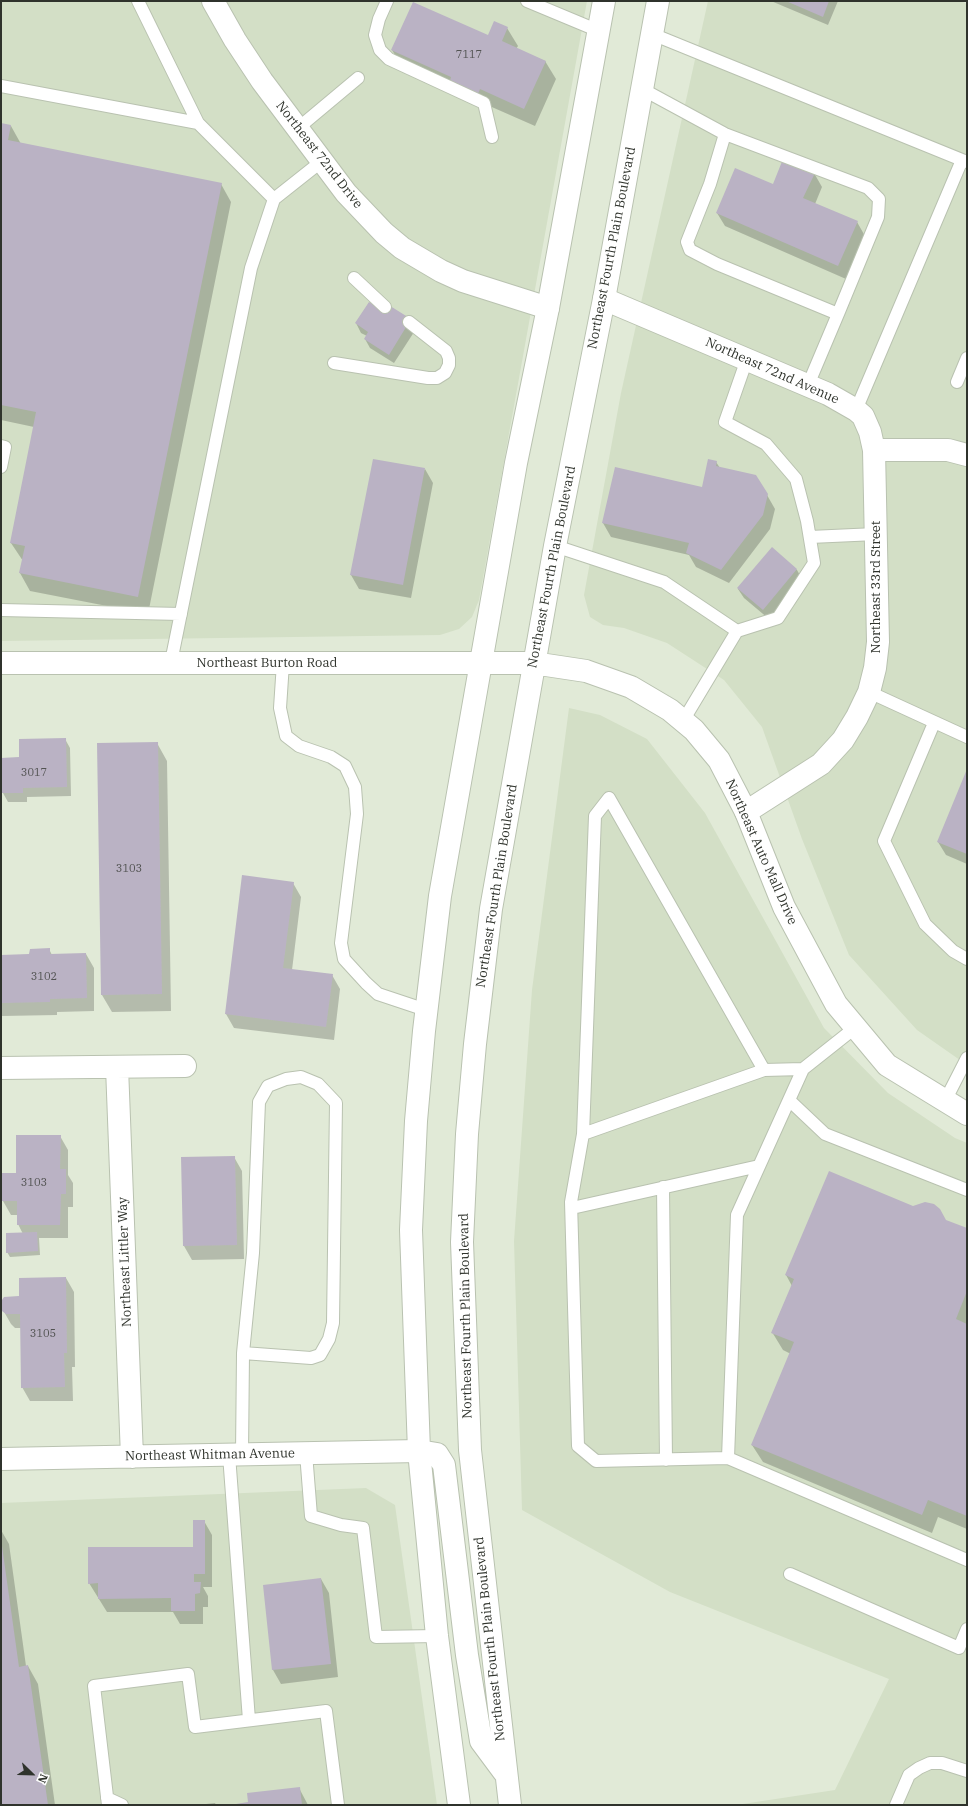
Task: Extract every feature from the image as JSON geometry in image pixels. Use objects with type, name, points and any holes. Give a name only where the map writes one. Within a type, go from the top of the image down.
[{"type":"main road","name":"Northeast 72nd Drive","points":[[213,1],[238,46],[297,129],[346,193],[384,234],[418,258],[463,281],[548,308]]},
{"type":"main road","points":[[459,1805],[437,1636],[418,1451],[411,1230],[416,1121],[426,1010],[440,896],[516,464],[548,308],[604,1]]},
{"type":"main road","name":"Northeast Fourth Plain Boulevard","points":[[510,1805],[505,1773],[470,1450],[462,1242],[468,1119],[489,926],[555,546],[604,299],[658,1]]},
{"type":"main road","name":"Northeast 72nd Avenue","points":[[604,299],[808,385],[849,405],[863,416],[870,432],[874,450]]},
{"type":"main road","points":[[874,450],[948,450],[967,455]]},
{"type":"main road","name":"Northeast 33rd Street","points":[[746,812],[821,764],[843,740],[857,717],[869,692],[875,668],[878,642],[874,450]]},
{"type":"main road","name":"Northeast Burton Road","points":[[1,663],[534,663]]},
{"type":"main road","name":"Northeast Auto Mall Drive","points":[[534,663],[586,671],[631,687],[670,710],[694,730],[719,760],[746,812],[784,907],[836,1004],[887,1065],[967,1114]]},
{"type":"main road","points":[[1,1068],[185,1066]]},
{"type":"main road","name":"Northeast Littler Way","points":[[117,1067],[132,1457]]},
{"type":"main road","name":"Northeast Whitman Avenue","points":[[1,1459],[418,1451],[437,1454],[444,1465],[467,1655],[481,1740],[505,1773]]},
{"type":"lane","points":[[138,1],[198,123],[274,199]]},
{"type":"lane","points":[[388,1],[379,19],[375,35],[380,50],[389,59],[484,103],[492,137]]},
{"type":"lane","points":[[527,1],[599,31]]},
{"type":"lane","points":[[652,34],[964,161],[856,410]]},
{"type":"lane","points":[[297,129],[358,78]]},
{"type":"lane","points":[[1,86],[198,123]]},
{"type":"lane","points":[[642,89],[725,134],[868,188],[879,199],[878,217],[808,385]]},
{"type":"lane","points":[[725,134],[710,184],[687,242],[690,250],[717,264],[838,314]]},
{"type":"lane","points":[[171,662],[251,268],[274,199],[322,161]]},
{"type":"lane","points":[[354,278],[385,307]]},
{"type":"lane","points":[[334,364],[428,378],[437,378],[445,373],[449,365],[449,358],[446,351],[409,322]]},
{"type":"lane","points":[[957,382],[967,358]]},
{"type":"lane","points":[[683,721],[737,631],[778,618],[814,563],[810,537],[796,479],[766,444],[725,422],[747,359]]},
{"type":"lane","points":[[1,446],[5,447],[1,467]]},
{"type":"lane","points":[[810,537],[876,534]]},
{"type":"lane","points":[[555,546],[664,582],[737,631]]},
{"type":"lane","points":[[1,610],[181,614]]},
{"type":"lane","points":[[283,663],[280,708],[286,736],[300,746],[330,757],[345,766],[355,787],[357,814],[341,943],[344,959],[378,994],[426,1010]]},
{"type":"lane","points":[[869,692],[967,737]]},
{"type":"lane","points":[[934,723],[884,841],[925,924],[953,951],[967,959]]},
{"type":"lane","points":[[764,1070],[609,798],[595,816],[583,1134],[572,1208],[578,1446],[596,1461],[728,1458],[967,1560]]},
{"type":"lane","points":[[728,1458],[737,1215],[803,1069],[856,1028]]},
{"type":"lane","points":[[945,1101],[967,1058]]},
{"type":"lane","points":[[583,1134],[764,1070],[803,1069]]},
{"type":"lane","points":[[243,1353],[311,1358],[320,1355],[329,1339],[333,1323],[336,1103],[318,1084],[301,1077],[268,1086],[259,1102],[253,1253],[243,1353],[236,1455],[249,1720]]},
{"type":"lane","points":[[789,1100],[825,1134],[967,1190]]},
{"type":"lane","points":[[572,1208],[759,1166]]},
{"type":"lane","points":[[662,1187],[666,1460]]},
{"type":"lane","points":[[306,1453],[311,1516],[341,1525],[363,1528],[376,1637],[437,1636]]},
{"type":"lane","points":[[790,1574],[959,1648],[967,1630]]},
{"type":"lane","points":[[122,1805],[108,1802],[94,1686],[188,1674],[195,1727],[326,1711],[338,1805]]},
{"type":"lane","points":[[896,1805],[909,1775],[919,1768],[930,1763],[942,1763],[967,1771]]},
{"type":"shaded area","points":[[1,1],[587,1],[479,600],[472,617],[459,629],[440,635],[1,641]]},
{"type":"shaded area","points":[[708,1],[961,1],[967,4],[967,1065],[917,1030],[849,955],[802,839],[762,727],[724,680],[667,643],[624,628],[603,625],[590,617],[584,595],[621,393]]},
{"type":"shaded area","points":[[569,708],[600,715],[647,739],[705,813],[824,1028],[888,1093],[955,1138],[967,1143],[967,1805],[736,1805],[835,1790],[889,1679],[670,1592],[522,1510],[514,1241],[532,990]]},
{"type":"shaded area","points":[[366,1488],[395,1505],[437,1805],[1,1805],[1,1503]]},
{"type":"building","points":[[786,1],[829,1],[823,17]]},
{"type":"building","points":[[413,2],[488,35],[494,21],[508,27],[502,41],[546,61],[524,109],[480,89],[478,94],[450,81],[451,77],[391,50]]},
{"type":"building","points":[[1,123],[11,125],[8,140],[222,183],[138,597],[19,573],[25,546],[10,543],[36,412],[1,405]]},
{"type":"building","points":[[783,159],[815,173],[803,198],[858,221],[838,266],[716,213],[735,168],[773,184]]},
{"type":"building","points":[[369,302],[383,310],[387,304],[411,319],[389,355],[364,339],[368,332],[355,323]]},
{"type":"building","points":[[373,459],[425,468],[403,585],[350,575]]},
{"type":"building","points":[[708,459],[717,461],[716,466],[756,475],[768,494],[763,515],[721,570],[686,553],[689,543],[602,523],[615,467],[702,487]]},
{"type":"building","points":[[772,547],[797,569],[763,610],[737,588]]},
{"type":"building","points":[[66,738],[67,787],[23,788],[23,793],[2,793],[1,758],[19,757],[19,739]]},
{"type":"building","points":[[158,742],[162,994],[101,995],[97,743]]},
{"type":"building","points":[[967,769],[967,854],[937,842]]},
{"type":"building","points":[[242,875],[294,882],[283,968],[333,974],[326,1027],[225,1014]]},
{"type":"building","points":[[50,948],[50,954],[86,953],[87,998],[50,999],[50,1002],[1,1003],[1,955],[29,954],[30,949]]},
{"type":"building","points":[[16,1135],[61,1135],[60,1169],[66,1169],[66,1194],[61,1194],[60,1225],[17,1225],[17,1201],[2,1201],[2,1173],[16,1173]]},
{"type":"building","points":[[235,1156],[237,1245],[183,1246],[181,1157]]},
{"type":"building","points":[[829,1171],[913,1206],[925,1202],[934,1204],[940,1209],[946,1220],[967,1228],[967,1291],[956,1319],[967,1324],[967,1516],[928,1500],[922,1515],[751,1445],[794,1342],[771,1333],[794,1279],[785,1275]]},
{"type":"building","points":[[37,1232],[38,1251],[6,1253],[6,1233]]},
{"type":"building","points":[[66,1277],[67,1353],[64,1353],[65,1387],[21,1388],[20,1314],[6,1314],[2,1311],[2,1300],[4,1297],[19,1296],[19,1278]]},
{"type":"building","points":[[193,1520],[205,1520],[205,1574],[194,1574],[194,1582],[201,1582],[200,1593],[195,1594],[195,1611],[171,1611],[171,1598],[98,1599],[98,1583],[88,1584],[88,1547],[193,1547]]},
{"type":"building","points":[[2,1546],[19,1667],[28,1665],[48,1805],[1,1805]]},
{"type":"building","points":[[321,1578],[331,1664],[272,1670],[263,1585]]},
{"type":"building","points":[[300,1787],[302,1805],[230,1805],[248,1802],[247,1793]]}]
